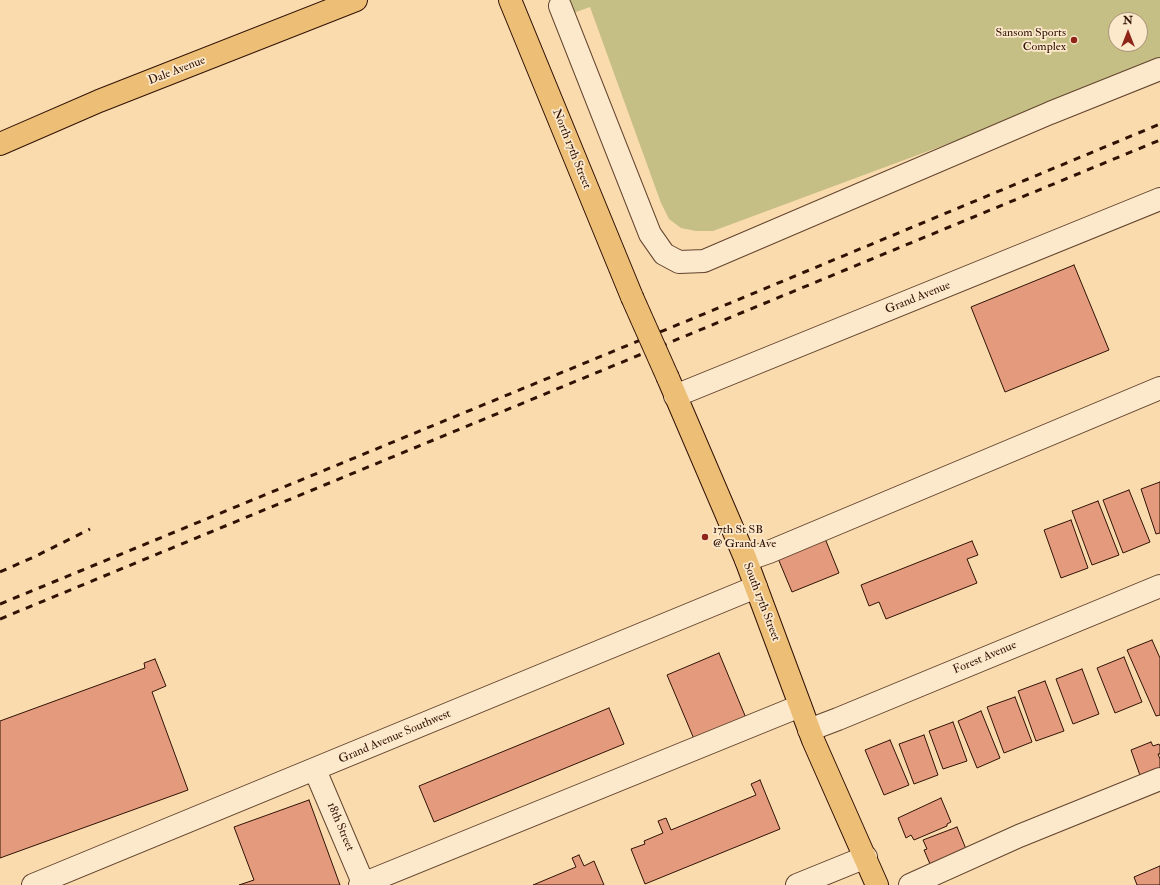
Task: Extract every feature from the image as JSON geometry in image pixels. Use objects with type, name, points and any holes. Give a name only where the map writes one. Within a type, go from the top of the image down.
[{"type":"main road","name":"Dale Avenue","points":[[0,144],[99,102],[356,0]]},
{"type":"main road","name":"North 17th Street","points":[[510,0],[632,297]]},
{"type":"main road","name":"South 17th Street","points":[[632,297],[746,560],[809,730],[878,885]]},
{"type":"street","points":[[560,6],[650,234],[664,254],[679,262],[704,261],[1050,113],[1160,69]]},
{"type":"street","name":"Grand Avenue","points":[[671,387],[1160,199]]},
{"type":"street","points":[[746,560],[769,552],[1160,388]]},
{"type":"street","name":"Forest Avenue","points":[[809,730],[1160,586]]},
{"type":"street","name":"Grand Avenue Southwest","points":[[33,885],[756,587]]},
{"type":"street","points":[[363,884],[800,706]]},
{"type":"street","name":"18th Street","points":[[315,770],[363,884]]},
{"type":"street","points":[[910,885],[1019,836],[1160,779]]},
{"type":"street","points":[[797,885],[866,857]]},
{"type":"shaded area","name":"Sansom Sports Complex","points":[[558,0],[1160,0],[1160,65],[713,231],[696,231],[681,228],[669,219],[661,203],[590,7],[565,16]]},
{"type":"building","points":[[1074,265],[1109,350],[1005,392],[971,307]]},
{"type":"building","points":[[1160,482],[1160,533],[1156,534],[1141,489]]},
{"type":"building","points":[[1129,490],[1150,542],[1123,553],[1103,500]]},
{"type":"building","points":[[1098,501],[1119,555],[1092,565],[1072,511]]},
{"type":"building","points":[[1071,520],[1088,568],[1061,578],[1044,530]]},
{"type":"building","points":[[824,536],[839,573],[792,592],[777,556]]},
{"type":"building","points":[[972,541],[978,555],[967,559],[977,583],[886,619],[879,602],[869,606],[861,585]]},
{"type":"building","points":[[1152,640],[1160,658],[1160,715],[1156,716],[1127,650]]},
{"type":"building","points":[[719,653],[746,718],[694,739],[667,675]]},
{"type":"building","points":[[1124,657],[1142,702],[1115,713],[1097,668]]},
{"type":"building","points":[[155,659],[166,686],[152,692],[188,790],[0,858],[0,721],[145,668],[144,663]]},
{"type":"building","points":[[1082,669],[1099,714],[1073,724],[1056,679]]},
{"type":"building","points":[[1045,681],[1064,731],[1036,741],[1018,691]]},
{"type":"building","points":[[1015,697],[1032,742],[1004,753],[987,707]]},
{"type":"building","points":[[609,708],[624,744],[434,822],[419,786]]},
{"type":"building","points":[[981,711],[1000,758],[977,768],[958,721]]},
{"type":"building","points":[[953,722],[967,761],[943,769],[929,731]]},
{"type":"building","points":[[924,735],[938,775],[914,784],[899,744]]},
{"type":"building","points":[[890,740],[909,785],[884,795],[865,750]]},
{"type":"building","points":[[1151,742],[1153,746],[1159,744],[1160,746],[1160,754],[1158,754],[1160,759],[1160,774],[1142,781],[1131,750]]},
{"type":"building","points":[[760,780],[780,829],[645,884],[631,849],[645,844],[644,841],[663,833],[658,821],[666,818],[671,830],[756,795],[751,784]]},
{"type":"building","points":[[941,798],[951,822],[947,824],[947,826],[914,840],[911,835],[906,838],[898,818]]},
{"type":"building","points":[[309,800],[340,885],[239,885],[254,880],[234,827]]},
{"type":"building","points":[[957,827],[966,849],[930,864],[924,850],[927,849],[923,840]]},
{"type":"building","points":[[579,855],[584,866],[594,861],[604,885],[533,885],[576,867],[572,858]]},
{"type":"building","points":[[1160,866],[1160,885],[1137,885],[1134,877]]},
{"type":"railway","points":[[0,604],[1160,124]]},
{"type":"railway","points":[[0,619],[1160,140]]},
{"type":"railway","points":[[0,572],[90,529]]},
{"type":"place","name":"Sansom Sports Complex","points":[[1074,40]]},
{"type":"place","name":"17th St SB @ Grand Ave","points":[[705,537]]}]
